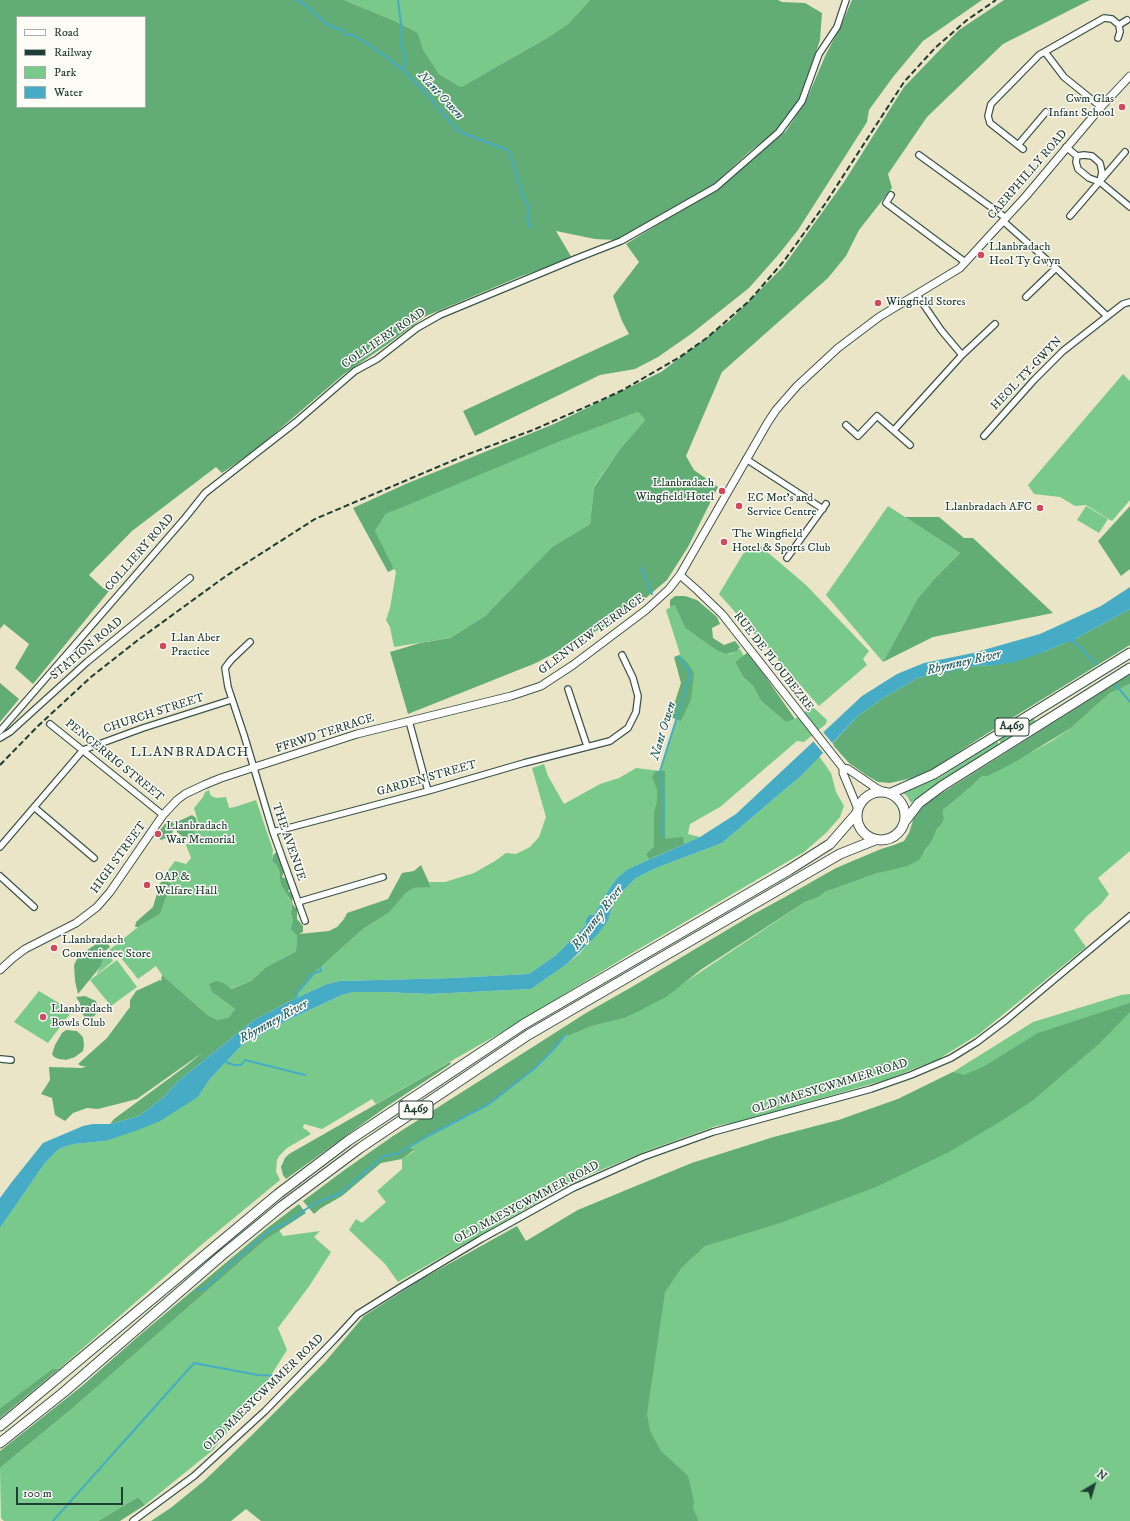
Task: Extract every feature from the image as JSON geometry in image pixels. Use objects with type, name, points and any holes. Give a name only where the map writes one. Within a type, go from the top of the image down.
[{"type":"main road","name":"A469","points":[[887,792],[934,774],[1130,653]]},
{"type":"main road","name":"A469","points":[[906,820],[919,803],[942,786],[1130,668]]},
{"type":"main road","points":[[877,792],[887,792],[898,798],[903,804],[906,812],[906,820],[903,828],[891,839],[875,840],[863,832],[857,820],[857,811],[862,801],[869,795],[877,792]]},
{"type":"main road","name":"A469","points":[[0,1426],[278,1194],[348,1141],[524,1024],[789,870],[824,848],[830,844],[857,811]]},
{"type":"main road","name":"A469","points":[[0,1443],[64,1392],[221,1256],[282,1206],[360,1148],[528,1035],[840,854],[875,840]]},
{"type":"street","name":"COLLIERY ROAD","points":[[0,731],[185,518],[205,492],[296,422],[355,371],[377,359],[417,328],[440,315],[621,241],[716,187],[779,132],[802,101],[819,54],[837,28],[846,0]]},
{"type":"street","points":[[1046,112],[1021,147],[990,123],[988,116],[988,110],[991,104],[1039,55],[1104,18],[1112,19],[1119,25],[1120,32],[1118,38]]},
{"type":"street","points":[[1119,25],[1127,20]]},
{"type":"street","points":[[1045,52],[1064,77],[1101,107]]},
{"type":"street","name":"CAERPHILLY ROAD","points":[[746,460],[776,410],[821,363],[879,317],[950,275],[965,262],[1005,219],[1066,147],[1130,76]]},
{"type":"street","points":[[1066,147],[1077,156],[1092,156],[1100,163],[1102,172],[1100,182]]},
{"type":"street","points":[[1070,216],[1125,152]]},
{"type":"street","points":[[919,155],[1005,219],[1107,316]]},
{"type":"street","points":[[1077,156],[1076,162],[1078,169],[1088,178],[1100,182],[1130,207]]},
{"type":"street","points":[[891,195],[886,202],[965,262]]},
{"type":"street","points":[[1026,298],[1056,268]]},
{"type":"street","points":[[917,295],[941,330],[962,355]]},
{"type":"street","name":"HEOL TY-GWYN","points":[[984,436],[1049,364],[1107,316],[1123,304],[1130,302]]},
{"type":"street","points":[[894,430],[962,355],[995,324]]},
{"type":"street","points":[[846,425],[858,436],[877,416],[910,445]]},
{"type":"street","points":[[746,460],[824,507],[788,558]]},
{"type":"street","name":"GLENVIEW TERRACE","points":[[406,722],[512,696],[541,686],[573,665],[646,610],[669,590],[680,576],[746,460]]},
{"type":"street","name":"RUE DE PLOUBEZRE","points":[[680,576],[722,614],[843,768],[843,773],[857,811]]},
{"type":"street","name":"STATION ROAD","points":[[0,738],[10,732],[87,662],[190,578]]},
{"type":"street","name":"THE AVENUE","points":[[250,642],[230,660],[225,668],[231,700],[244,735],[273,832],[305,921]]},
{"type":"street","name":"GARDEN STREET","points":[[273,832],[610,741],[628,728],[636,712],[638,696],[634,678],[622,655]]},
{"type":"street","points":[[568,690],[587,746]]},
{"type":"street","name":"CHURCH STREET","points":[[83,750],[143,728],[231,700]]},
{"type":"street","points":[[406,722],[428,791]]},
{"type":"street","name":"FFRWD TERRACE","points":[[253,769],[357,734],[406,722]]},
{"type":"street","name":"PENCERRIG STREET","points":[[50,724],[163,815]]},
{"type":"street","points":[[0,848],[83,750]]},
{"type":"street","name":"RUE DE PLOUBEZRE","points":[[843,768],[848,769],[876,788],[887,792]]},
{"type":"street","name":"HIGH STREET","points":[[1,967],[25,949],[76,923],[97,907],[110,892],[163,815],[177,800],[198,788],[221,778],[253,769]]},
{"type":"street","points":[[34,807],[94,858]]},
{"type":"street","points":[[0,876],[34,907]]},
{"type":"street","points":[[298,902],[383,877]]},
{"type":"street","name":"OLD MAESYCWMMER ROAD","points":[[133,1521],[200,1471],[265,1411],[358,1314],[401,1287],[481,1239],[573,1188],[643,1157],[713,1132],[871,1088],[911,1075],[951,1058],[977,1042],[1000,1024],[1130,916]]},
{"type":"street","points":[[0,1059],[11,1060]]},
{"type":"green space","points":[[0,0],[344,0],[395,21],[418,33],[423,49],[439,74],[461,87],[547,38],[568,24],[590,0],[778,0],[782,2],[805,3],[822,13],[820,40],[800,99],[777,130],[749,152],[714,184],[616,240],[595,239],[556,231],[572,258],[519,277],[426,316],[344,374],[254,451],[222,473],[216,467],[132,531],[89,575],[103,588],[109,591],[33,684],[15,668],[29,644],[4,624],[0,629]]},
{"type":"green space","points":[[344,0],[590,0],[568,24],[547,38],[461,87],[439,74],[423,49],[418,33],[395,21]]},
{"type":"green space","points":[[852,0],[982,0],[923,41],[893,77],[869,110],[867,122],[798,230],[749,288],[691,334],[658,357],[635,369],[600,375],[475,436],[463,411],[629,334],[622,321],[613,296],[639,262],[626,244],[718,188],[786,131],[806,101],[826,54],[840,28]]},
{"type":"green space","points":[[1004,0],[1090,0],[1003,44],[927,117],[888,174],[892,188],[859,230],[846,256],[828,278],[722,372],[686,456],[694,470],[718,487],[688,547],[667,580],[626,615],[536,663],[408,714],[390,652],[420,643],[450,638],[485,616],[552,547],[590,524],[594,487],[620,449],[645,420],[638,412],[553,444],[386,514],[375,531],[394,569],[388,572],[353,508],[408,483],[554,424],[661,372],[729,321],[783,267],[844,182],[904,87],[959,30]]},
{"type":"green space","points":[[1123,374],[1130,381],[1130,500],[1112,521],[1086,505],[1075,506],[1060,497],[1034,494],[1028,485]]},
{"type":"green space","points":[[638,412],[645,420],[620,449],[594,486],[590,524],[552,547],[485,616],[450,638],[394,647],[390,627],[386,620],[390,608],[396,572],[385,554],[375,531],[386,514],[464,477]]},
{"type":"green space","points":[[888,506],[960,553],[918,598],[883,662],[826,595]]},
{"type":"green space","points":[[1086,506],[1108,519],[1099,533],[1077,520]]},
{"type":"green space","points":[[1130,506],[1130,569],[1121,576],[1098,541]]},
{"type":"green space","points":[[905,517],[939,517],[964,538],[973,538],[1053,613],[933,637],[883,662],[918,598],[960,553]]},
{"type":"green space","points":[[759,545],[806,585],[869,651],[863,659],[867,665],[819,706],[719,594],[746,549]]},
{"type":"green space","points":[[675,596],[685,596],[697,600],[717,617],[720,624],[712,628],[713,638],[724,645],[735,641],[740,647],[737,651],[727,654],[716,650],[685,628],[675,605],[670,607],[670,600]]},
{"type":"green space","points":[[675,604],[685,628],[716,650],[730,654],[740,649],[744,656],[735,662],[743,677],[753,686],[761,701],[786,722],[795,719],[813,707],[827,720],[826,724],[804,742],[797,741],[720,807],[690,824],[688,834],[700,837],[628,869],[618,877],[594,915],[585,922],[586,925],[556,955],[529,974],[340,981],[327,984],[296,998],[297,993],[314,973],[363,929],[390,912],[406,893],[414,888],[431,886],[429,882],[445,882],[474,873],[506,853],[516,854],[530,847],[539,837],[546,817],[532,768],[544,764],[548,776],[564,804],[600,784],[619,778],[636,768],[660,771],[689,679],[678,657],[680,654],[666,610]]},
{"type":"green space","points":[[1130,609],[1130,645],[983,736],[936,767],[917,777],[890,783],[878,782],[849,763],[832,744],[858,716],[883,698],[918,678],[981,665],[988,666],[1046,651],[1067,642],[1075,642],[1075,639]]},
{"type":"green space","points":[[747,653],[795,719],[786,722],[761,701],[753,686],[743,677],[735,662]]},
{"type":"green space","points":[[679,655],[686,661],[694,673],[691,700],[681,721],[670,717],[681,683],[674,657]]},
{"type":"green space","points":[[1130,674],[1130,684],[1110,693],[1071,728],[1015,762],[988,776],[982,776],[943,810],[944,819],[942,824],[937,829],[919,860],[907,866],[878,873],[825,892],[819,897],[805,902],[702,969],[666,997],[625,1018],[592,1026],[568,1036],[565,1035],[535,1068],[489,1104],[409,1147],[414,1150],[402,1159],[381,1163],[342,1196],[321,1208],[314,1214],[303,1201],[393,1136],[586,1013],[752,915],[836,868],[904,841],[909,833],[915,814],[928,802]]},
{"type":"green space","points":[[0,683],[19,699],[0,722]]},
{"type":"green space","points":[[1130,684],[1130,851],[1098,878],[1109,894],[1101,904],[1074,930],[1086,947],[979,1034],[937,1060],[885,1080],[738,1122],[716,1126],[644,1152],[587,1176],[545,1198],[398,1282],[385,1264],[349,1230],[356,1219],[362,1223],[386,1202],[377,1191],[402,1169],[402,1159],[414,1151],[409,1148],[428,1136],[489,1104],[552,1051],[565,1035],[568,1036],[592,1026],[625,1018],[684,983],[805,902],[819,897],[825,892],[878,873],[925,852],[937,829],[942,824],[944,819],[943,810],[982,776],[988,776],[1050,742],[1071,728],[1110,693]]},
{"type":"green space","points":[[1033,718],[1035,721],[1001,743],[999,740]]},
{"type":"green space","points":[[997,741],[999,745],[926,791],[911,803],[907,796],[903,793],[939,778]]},
{"type":"green space","points":[[819,756],[831,773],[836,792],[844,806],[840,817],[826,833],[804,852],[627,956],[509,1028],[376,1104],[372,1099],[322,1129],[304,1124],[303,1128],[311,1134],[287,1148],[277,1160],[276,1172],[280,1180],[200,1246],[59,1369],[52,1369],[0,1408],[0,1228],[45,1163],[58,1150],[74,1144],[105,1141],[198,1097],[210,1079],[242,1045],[288,1020],[342,995],[354,992],[430,994],[531,989],[579,954],[608,921],[612,907],[621,893],[636,878],[656,868],[722,843],[802,775]]},
{"type":"green space","points":[[656,771],[665,771],[665,839],[683,837],[684,844],[649,859],[646,854],[654,847],[654,813],[657,801],[657,789],[652,777]]},
{"type":"green space","points":[[209,790],[211,796],[217,798],[226,797],[229,808],[256,800],[273,850],[272,861],[278,867],[279,875],[292,903],[291,914],[297,935],[295,952],[266,967],[251,981],[230,989],[224,983],[213,993],[235,1009],[229,1017],[218,1020],[209,1016],[162,975],[156,966],[138,979],[117,953],[122,949],[110,954],[113,961],[96,975],[101,966],[103,955],[138,927],[160,914],[167,895],[171,892],[171,881],[166,873],[175,861],[186,864],[191,858],[186,845],[199,825],[194,808],[205,792]]},
{"type":"green space","points":[[192,815],[196,818],[197,826],[193,835],[187,838],[183,837],[177,832],[176,825],[179,821]]},
{"type":"green space","points":[[172,821],[175,826],[171,836],[161,840],[157,837],[160,830],[165,824]]},
{"type":"green space","points":[[277,852],[285,869],[282,877],[289,880],[290,888],[288,891],[294,894],[292,901],[293,905],[297,909],[297,919],[303,926],[303,932],[299,934],[329,931],[337,927],[347,913],[388,899],[402,873],[414,871],[421,865],[431,887],[414,888],[406,893],[390,912],[363,929],[314,973],[297,993],[296,998],[254,1020],[177,1082],[164,1097],[139,1116],[110,1124],[114,1119],[202,1053],[137,1099],[98,1109],[87,1108],[73,1113],[65,1121],[55,1115],[52,1098],[41,1094],[50,1080],[49,1067],[82,1068],[86,1066],[81,1066],[78,1064],[107,1038],[130,1007],[130,1000],[136,991],[160,980],[161,981],[162,975],[209,1016],[218,1020],[229,1017],[235,1009],[213,993],[209,984],[216,981],[224,983],[231,989],[251,981],[266,967],[295,952],[297,935],[291,929],[293,921],[291,914],[292,903],[281,884],[278,867],[272,861],[273,855]]},
{"type":"green space","points":[[165,880],[171,883],[171,892],[167,895],[160,914],[138,927],[135,927],[136,922],[153,907],[160,883]]},
{"type":"green space","points":[[101,941],[106,941],[110,947],[101,954],[103,957],[101,966],[78,994],[74,965],[77,959]]},
{"type":"green space","points":[[117,960],[137,987],[111,1006],[90,980]]},
{"type":"green space","name":"Llanbradach Bowls Club","points":[[39,991],[72,1011],[48,1043],[14,1022]]},
{"type":"green space","points":[[1130,994],[1130,1521],[479,1521],[505,1254],[578,1210],[692,1163],[774,1137],[839,1120],[898,1099],[953,1072],[1033,1022],[1121,995]]},
{"type":"green space","points":[[85,996],[96,1001],[98,1008],[97,1013],[92,1018],[85,1018],[81,1011],[80,1003],[76,997]]},
{"type":"green space","points":[[1130,1003],[1130,1012],[1100,1043],[1032,1101],[949,1152],[876,1187],[780,1223],[705,1246],[682,1267],[665,1292],[647,1414],[650,1431],[661,1451],[688,1476],[694,1502],[693,1509],[698,1521],[261,1521],[246,1509],[231,1521],[151,1521],[172,1507],[205,1480],[251,1436],[325,1362],[364,1316],[420,1280],[517,1226],[526,1241],[578,1210],[692,1163],[774,1137],[839,1120],[898,1099],[953,1072],[964,1075],[983,1067],[1038,1033]]},
{"type":"green space","points":[[66,1030],[77,1031],[83,1037],[84,1045],[83,1051],[75,1057],[66,1060],[54,1057],[52,1054],[62,1033]]},
{"type":"green space","points":[[450,1062],[451,1064],[386,1107],[286,1179],[283,1175],[281,1167],[285,1158],[289,1154]]},
{"type":"green space","points":[[299,1204],[306,1213],[265,1240],[74,1407],[0,1468],[0,1451],[82,1386],[141,1334],[266,1229]]},
{"type":"green space","points":[[279,1230],[283,1236],[320,1231],[314,1237],[331,1252],[310,1285],[278,1328],[287,1350],[261,1391],[213,1450],[145,1505],[138,1497],[98,1521],[4,1521],[1,1518],[0,1468],[74,1407],[265,1240]]},
{"type":"green space","points":[[52,1369],[59,1369],[0,1418],[0,1408]]},
{"type":"green space","points":[[138,1497],[145,1505],[120,1521],[98,1521]]},
{"type":"water","name":"Rhymney River","points":[[1130,587],[1130,609],[1075,639],[1075,642],[1067,642],[1015,662],[988,666],[981,665],[918,678],[883,698],[858,716],[802,775],[722,843],[656,868],[636,878],[621,893],[612,907],[608,921],[596,936],[567,964],[531,989],[430,994],[354,992],[342,995],[288,1020],[242,1045],[210,1079],[198,1097],[160,1121],[105,1141],[74,1144],[58,1150],[45,1163],[0,1228],[0,1198],[43,1143],[83,1126],[93,1124],[110,1124],[139,1116],[164,1097],[177,1082],[254,1020],[296,998],[327,984],[340,981],[529,974],[556,955],[586,925],[585,922],[589,915],[594,915],[618,877],[628,869],[700,837],[736,814],[862,696],[897,674],[924,663],[973,653],[1040,634],[1101,606]]},
{"type":"pier","points":[[823,732],[834,745],[824,754],[813,741]]},
{"type":"waterway","name":"Nant Owen","points":[[296,0],[304,4],[328,25],[342,30],[345,34],[355,36],[403,70],[430,97],[460,132],[510,152],[524,199],[529,207],[527,219],[531,228]]},
{"type":"waterway","points":[[398,0],[401,24],[401,45],[406,57],[403,70]]},
{"type":"waterway","name":"Nant Owen","points":[[641,568],[652,594]]},
{"type":"waterway","points":[[1073,641],[1096,664]]},
{"type":"waterway","name":"Nant Owen","points":[[662,837],[664,801],[660,771],[689,679],[689,670],[678,657]]},
{"type":"waterway","points":[[1115,684],[1130,702]]},
{"type":"waterway","name":"Rhymney River","points":[[296,998],[297,993],[314,973],[321,971],[320,967]]},
{"type":"waterway","points":[[198,1289],[203,1290],[270,1230],[286,1223],[315,1203],[341,1193],[382,1157],[399,1153],[489,1104],[535,1068],[565,1035]]},
{"type":"waterway","points":[[226,1062],[234,1065],[241,1065],[245,1060],[305,1075]]},
{"type":"waterway","points":[[53,1521],[194,1363],[258,1375],[279,1376]]},
{"type":"railway","points":[[0,765],[38,726],[91,677],[138,640],[226,576],[315,519],[466,455],[533,430],[623,390],[680,357],[708,337],[749,301],[784,261],[825,204],[904,82],[935,48],[967,20],[996,0]]},
{"type":"place","name":"Cwm Glas Infant School","points":[[1122,107]]},
{"type":"place","name":"Llanbradach Heol Ty Gwyn","points":[[981,255]]},
{"type":"place","name":"Wingfield Stores","points":[[878,303]]},
{"type":"place","name":"Llanbradach Wingfield Hotel","points":[[722,491]]},
{"type":"place","name":"EC Mot's and Service Centre","points":[[739,506]]},
{"type":"place","name":"Llanbradach AFC","points":[[1040,508]]},
{"type":"place","name":"The Wingfield Hotel & Sports Club","points":[[724,542]]},
{"type":"place","name":"Llan Aber Practice","points":[[163,646]]},
{"type":"place","name":"Llanbradach War Memorial","points":[[158,834]]},
{"type":"place","name":"OAP & Welfare Hall","points":[[147,885]]},
{"type":"place","name":"Llanbradach Convenience Store","points":[[54,948]]},
{"type":"place","name":"Llanbradach Bowls Club","points":[[43,1017]]},
{"type":"district","name":"LLANBRADACH","points":[[190,753]]}]
